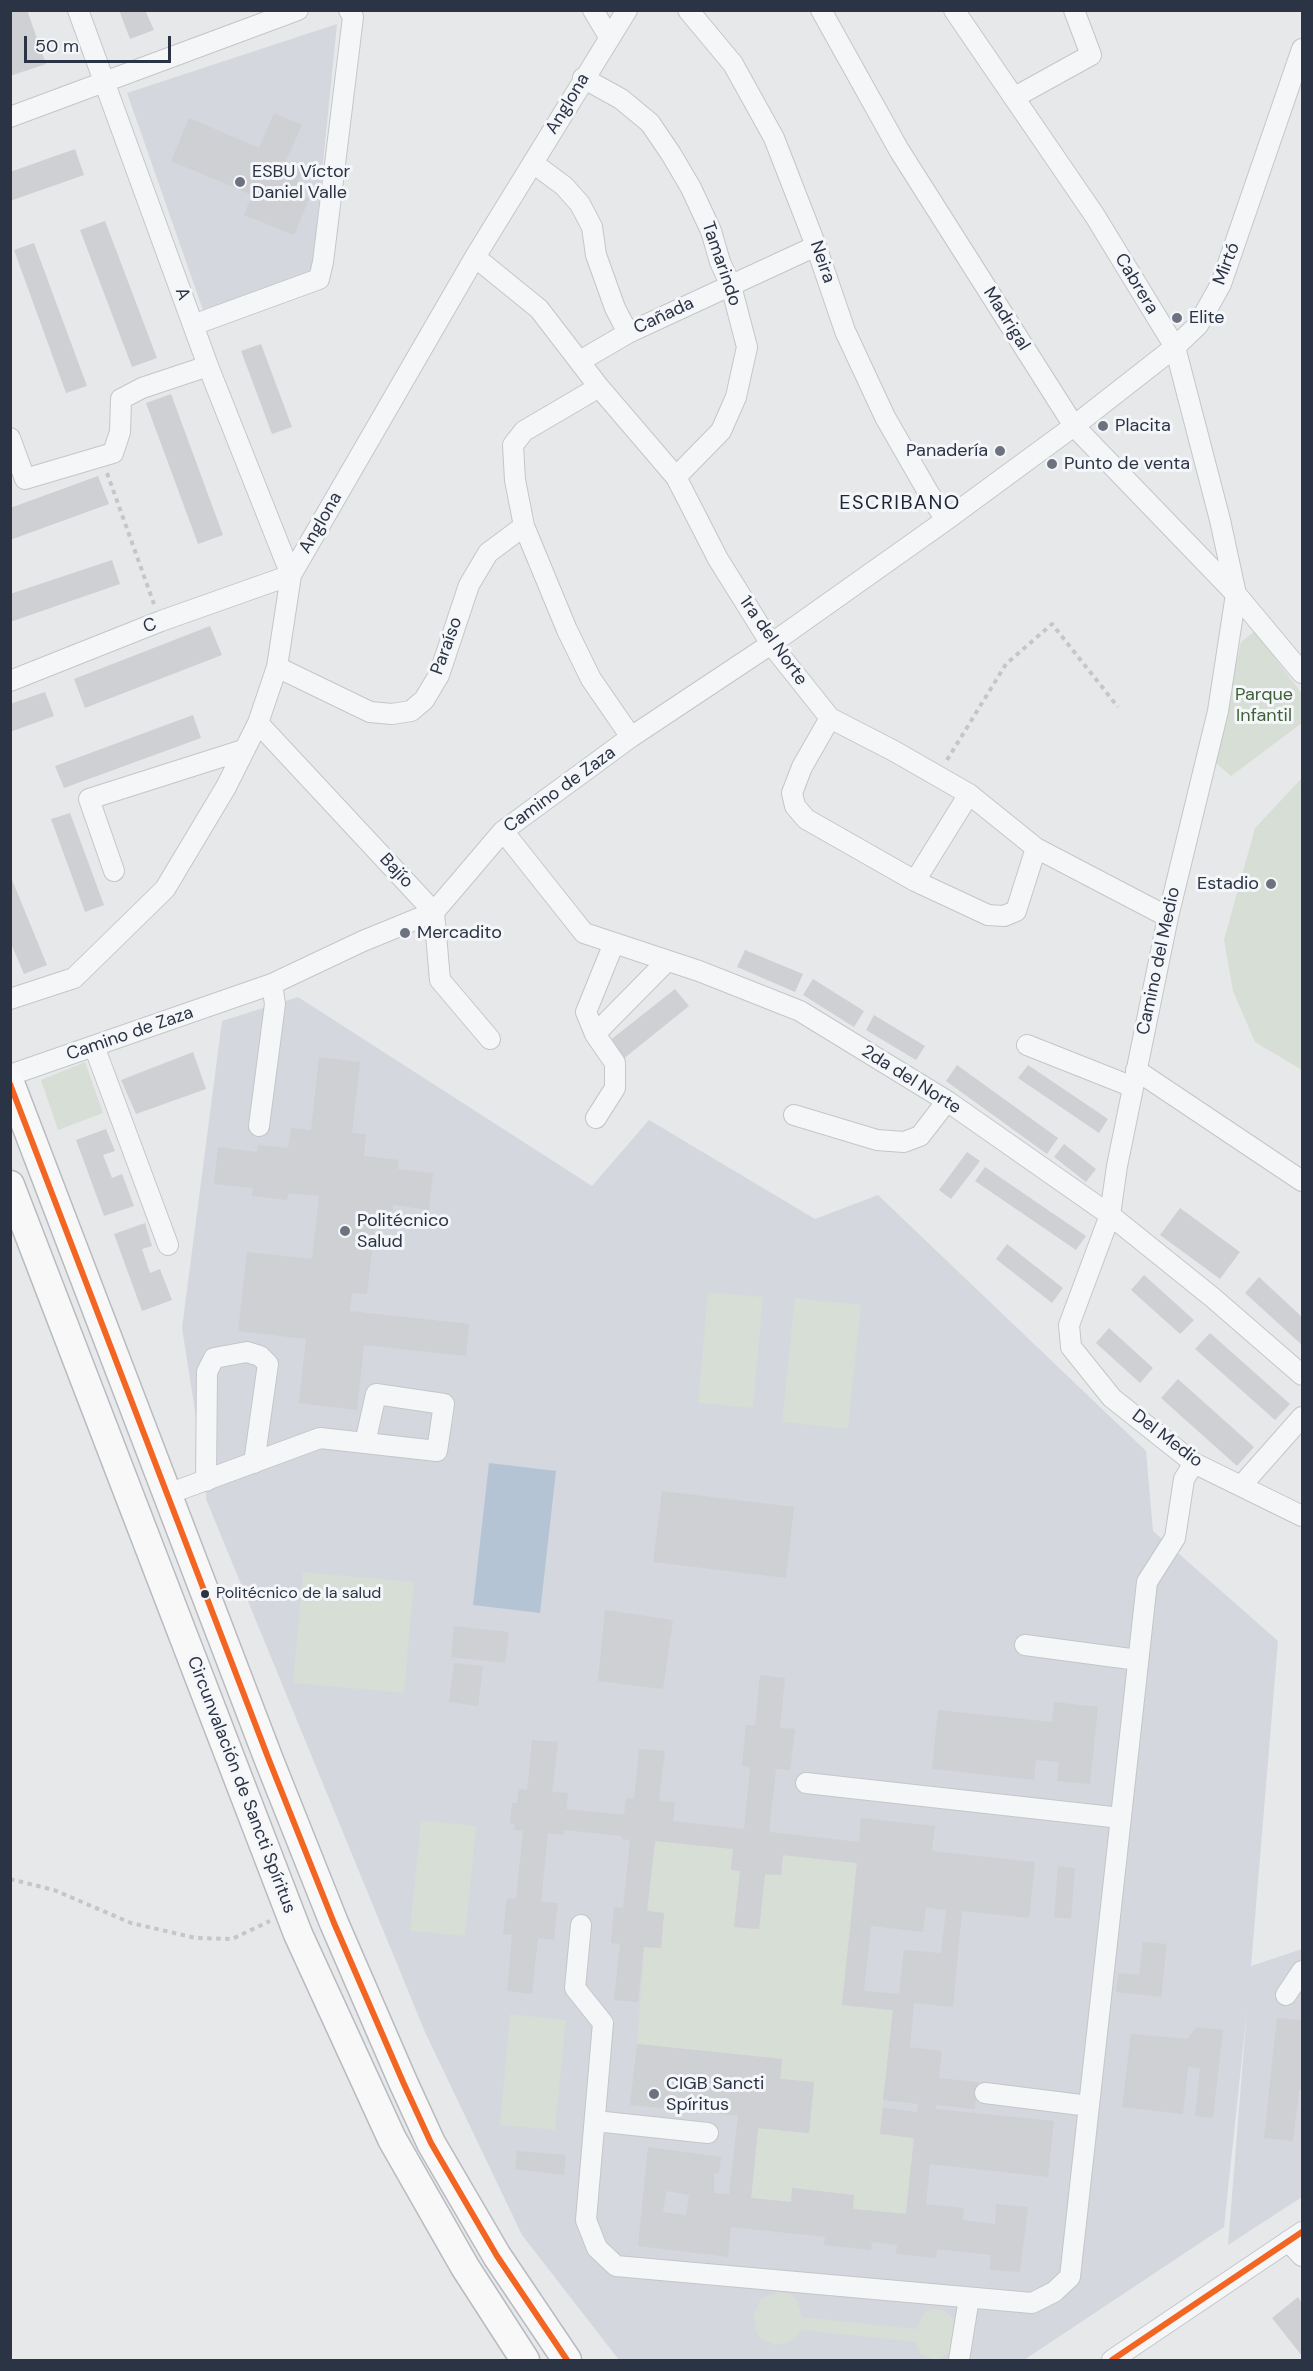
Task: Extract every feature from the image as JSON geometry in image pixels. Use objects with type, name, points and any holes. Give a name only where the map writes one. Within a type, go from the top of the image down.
[{"type":"highway","name":"Circunvalación de Sancti Spíritus","points":[[10,1083],[269,1760],[312,1868],[430,2143],[497,2256],[567,2361]]},
{"type":"highway","name":"Circunvalación de Sancti Spíritus","points":[[10,1185],[290,1912],[392,2139],[465,2267],[525,2361]]},
{"type":"highway","points":[[135,1508],[168,1494]]},
{"type":"street","name":"A","points":[[78,10],[208,366],[291,575]]},
{"type":"street","points":[[10,117],[298,10]]},
{"type":"street","points":[[193,325],[319,279],[353,17],[350,10]]},
{"type":"street","points":[[593,10],[609,38]]},
{"type":"street","name":"Anglona","points":[[10,999],[74,978],[165,888],[226,786],[258,723],[277,667],[291,575],[475,257],[583,78],[627,10]]},
{"type":"street","name":"Neira","points":[[688,10],[733,64],[774,138],[816,246],[845,331],[885,417],[946,520]]},
{"type":"street","name":"Madrigal","points":[[821,10],[899,150],[1074,426],[1236,594],[1302,673]]},
{"type":"street","name":"Cabrera","points":[[954,10],[1095,216],[1175,347],[1220,520],[1236,594]]},
{"type":"street","points":[[1015,96],[1091,55],[1074,10]]},
{"type":"street","name":"Mirtó","points":[[1074,426],[1175,347],[1198,325],[1221,284],[1302,49]]},
{"type":"street","name":"Tamarindo","points":[[583,78],[621,99],[650,123],[671,154],[691,188],[711,231],[730,286],[747,347],[736,397],[721,430],[676,477]]},
{"type":"street","points":[[533,163],[564,186],[580,204],[592,227],[596,255],[615,308],[628,333]]},
{"type":"street","name":"Cañada","points":[[580,361],[628,333],[816,246]]},
{"type":"street","name":"1ra del Norte","points":[[475,257],[539,309],[599,387],[676,477],[718,559],[771,644],[830,718],[969,794],[1036,848],[1168,917]]},
{"type":"street","points":[[10,438],[25,479],[113,453],[120,432],[121,399],[142,388],[208,366]]},
{"type":"street","points":[[599,387],[524,431],[513,445],[515,480],[524,526],[567,630],[591,679],[631,737]]},
{"type":"street","name":"Camino de Zaza","points":[[10,1075],[272,984],[363,941],[434,912],[503,831],[631,737],[771,644],[946,520],[1074,426]]},
{"type":"street","name":"Paraíso","points":[[277,667],[370,711],[392,714],[411,711],[424,700],[439,675],[469,585],[488,553],[524,526]]},
{"type":"street","name":"C","points":[[10,681],[161,621],[291,575]]},
{"type":"street","name":"Camino del Medio","points":[[1069,1325],[1110,1215],[1168,917],[1218,711],[1236,594]]},
{"type":"street","points":[[830,718],[802,767],[792,793],[795,806],[806,819],[915,881],[988,915],[1005,916],[1016,911],[1036,848]]},
{"type":"street","name":"Bajío","points":[[258,723],[434,912]]},
{"type":"street","points":[[114,871],[89,799],[243,750]]},
{"type":"street","points":[[915,881],[969,794]]},
{"type":"street","name":"2da del Norte","points":[[503,831],[584,933],[699,971],[800,1011],[947,1101],[1110,1215],[1212,1297],[1302,1375]]},
{"type":"street","points":[[434,912],[440,980],[490,1039]]},
{"type":"street","points":[[596,1118],[615,1088],[615,1063],[595,1034],[586,1012],[614,943]]},
{"type":"street","points":[[595,1034],[667,961]]},
{"type":"street","points":[[259,1126],[275,1004],[272,984]]},
{"type":"street","points":[[1027,1045],[1135,1079],[1302,1181]]},
{"type":"street","points":[[94,1046],[168,1245]]},
{"type":"street","points":[[794,1115],[877,1140],[904,1142],[920,1136],[947,1101]]},
{"type":"street","name":"Del Medio","points":[[1069,1325],[1071,1347],[1112,1398],[1194,1462],[1302,1516]]},
{"type":"street","points":[[206,1481],[207,1372],[214,1358],[247,1353],[260,1356],[268,1364],[254,1463]]},
{"type":"street","points":[[1241,1486],[1302,1417]]},
{"type":"street","points":[[168,1494],[320,1438],[365,1443]]},
{"type":"street","points":[[581,1925],[575,1988],[603,2024],[586,2220],[597,2248],[616,2266],[1032,2303],[1054,2292],[1070,2277],[1147,1582],[1175,1538],[1184,1479],[1194,1462]]},
{"type":"street","points":[[1024,1645],[1138,1660]]},
{"type":"street","points":[[806,1783],[1121,1818]]},
{"type":"street","points":[[1286,1995],[1302,1971]]},
{"type":"street","points":[[985,2093],[1089,2106]]},
{"type":"street","points":[[595,2121],[708,2133]]},
{"type":"street","points":[[1112,2361],[1295,2236],[1302,2256]]},
{"type":"street","points":[[959,2361],[969,2298]]},
{"type":"path","points":[[101,456],[161,621]]},
{"type":"path","points":[[937,776],[1005,664],[1052,624],[1118,707]]},
{"type":"path","points":[[10,1880],[54,1890],[131,1923],[196,1938],[232,1939],[290,1912]]},
{"type":"shaded area","name":"ESBU Víctor Daniel Valle","points":[[337,24],[312,272],[203,310],[127,93]]},
{"type":"shaded area","points":[[298,997],[592,1186],[649,1120],[815,1219],[878,1195],[1146,1451],[1153,1531],[1278,1641],[1251,1966],[1302,1949],[1302,2197],[1228,2245],[1247,2010],[1224,2227],[1024,2360],[619,2360],[522,2235],[425,2032],[206,1499],[206,1481],[182,1328],[222,1021]]},
{"type":"green space","name":"Parque Infantil","points":[[1255,631],[1302,694],[1302,723],[1231,776],[1214,761],[1241,642]]},
{"type":"green space","name":"Estadio","points":[[1302,778],[1302,1070],[1255,1042],[1233,991],[1224,940],[1255,828]]},
{"type":"green space","points":[[85,1062],[103,1113],[58,1130],[41,1080]]},
{"type":"green space","points":[[708,1292],[763,1297],[753,1408],[698,1403]]},
{"type":"green space","points":[[795,1298],[861,1305],[848,1429],[782,1422]]},
{"type":"green space","points":[[303,1572],[414,1582],[404,1693],[293,1683]]},
{"type":"green space","points":[[421,1820],[476,1826],[465,1936],[410,1931]]},
{"type":"green space","points":[[655,1841],[733,1849],[731,1870],[740,1871],[734,1927],[759,1929],[765,1874],[781,1875],[783,1855],[857,1863],[842,2005],[893,2010],[880,2134],[914,2138],[906,2214],[853,2209],[854,2195],[793,2188],[791,2202],[751,2198],[758,2128],[809,2133],[814,2083],[780,2079],[782,2059],[637,2044],[644,1947],[661,1948],[664,1914],[647,1911]]},
{"type":"green space","points":[[510,2014],[566,2020],[555,2130],[500,2125]]},
{"type":"green space","points":[[779,2292],[790,2294],[797,2300],[802,2317],[916,2329],[922,2316],[928,2310],[936,2309],[944,2311],[955,2320],[957,2330],[950,2353],[936,2360],[920,2354],[916,2342],[802,2330],[795,2339],[775,2345],[761,2339],[756,2332],[754,2314],[761,2298]]},
{"type":"water","points":[[489,1463],[556,1471],[540,1613],[473,1605]]},
{"type":"building","points":[[10,10],[27,10],[46,64],[10,76]]},
{"type":"building","points":[[119,10],[145,10],[154,30],[130,39]]},
{"type":"building","points":[[274,113],[302,125],[285,163],[303,170],[293,193],[309,199],[294,235],[244,215],[252,195],[171,161],[189,118],[259,148]]},
{"type":"building","points":[[75,149],[84,175],[10,201],[10,172]]},
{"type":"building","points":[[105,221],[157,358],[132,367],[80,230]]},
{"type":"building","points":[[34,243],[87,386],[66,393],[14,250]]},
{"type":"building","points":[[261,344],[292,427],[272,434],[241,351]]},
{"type":"building","points":[[171,394],[223,535],[198,544],[146,403]]},
{"type":"building","points":[[98,476],[109,504],[10,540],[10,508]]},
{"type":"building","points":[[112,560],[120,584],[10,622],[10,594]]},
{"type":"building","points":[[210,626],[222,655],[85,708],[74,679]]},
{"type":"building","points":[[45,692],[54,716],[10,732],[10,704]]},
{"type":"building","points":[[193,715],[201,738],[64,788],[55,766]]},
{"type":"building","points":[[70,813],[104,905],[85,912],[51,819]]},
{"type":"building","points":[[10,875],[47,965],[24,974],[10,941]]},
{"type":"building","points":[[745,950],[803,974],[795,992],[737,967]]},
{"type":"building","points":[[813,979],[864,1011],[854,1027],[803,995]]},
{"type":"building","points":[[675,989],[689,1006],[622,1060],[608,1042]]},
{"type":"building","points":[[874,1015],[925,1046],[916,1060],[866,1030]]},
{"type":"building","points":[[193,1052],[206,1089],[136,1114],[121,1080]]},
{"type":"building","name":"Politécnico Salud","points":[[319,1057],[360,1062],[352,1133],[366,1134],[364,1156],[399,1160],[398,1169],[433,1173],[429,1210],[393,1205],[393,1211],[377,1209],[367,1294],[352,1293],[350,1311],[469,1324],[466,1356],[364,1345],[357,1410],[299,1403],[306,1339],[238,1331],[247,1252],[312,1259],[319,1196],[288,1193],[287,1200],[252,1196],[253,1188],[214,1184],[218,1147],[257,1152],[258,1145],[288,1148],[291,1128],[311,1130]]},
{"type":"building","points":[[957,1065],[1058,1138],[1047,1154],[946,1081]]},
{"type":"building","points":[[1028,1065],[1108,1119],[1099,1133],[1018,1078]]},
{"type":"building","points":[[106,1129],[115,1151],[103,1155],[112,1178],[122,1174],[134,1206],[104,1216],[76,1140]]},
{"type":"building","points":[[1064,1144],[1096,1169],[1086,1182],[1054,1157]]},
{"type":"building","points":[[967,1152],[980,1161],[951,1199],[939,1190]]},
{"type":"building","points":[[985,1167],[1086,1236],[1076,1250],[975,1181]]},
{"type":"building","points":[[1180,1208],[1240,1252],[1220,1279],[1160,1235]]},
{"type":"building","points":[[145,1223],[152,1246],[142,1249],[150,1273],[160,1269],[172,1300],[142,1311],[114,1234]]},
{"type":"building","points":[[1007,1244],[1063,1288],[1052,1303],[996,1259]]},
{"type":"building","points":[[1144,1275],[1194,1320],[1180,1334],[1131,1290]]},
{"type":"building","points":[[1259,1277],[1302,1317],[1302,1345],[1245,1293]]},
{"type":"building","points":[[1109,1328],[1153,1368],[1140,1383],[1096,1343]]},
{"type":"building","points":[[1210,1333],[1290,1404],[1275,1420],[1195,1349]]},
{"type":"building","points":[[1178,1379],[1254,1447],[1237,1466],[1161,1398]]},
{"type":"building","points":[[662,1491],[794,1507],[786,1578],[653,1562]]},
{"type":"building","points":[[605,1610],[673,1620],[663,1689],[598,1681]]},
{"type":"building","points":[[454,1626],[509,1632],[505,1663],[451,1657]]},
{"type":"building","points":[[454,1663],[483,1666],[478,1706],[449,1702]]},
{"type":"building","points":[[760,1675],[785,1678],[780,1728],[795,1729],[790,1770],[776,1769],[769,1832],[859,1842],[861,1818],[935,1826],[932,1851],[1035,1862],[1029,1918],[962,1911],[953,2007],[914,2003],[910,2047],[942,2051],[939,2078],[978,2082],[975,2109],[936,2105],[936,2109],[1054,2121],[1048,2177],[930,2164],[926,2204],[964,2208],[963,2220],[995,2224],[996,2204],[1028,2207],[1020,2272],[990,2270],[991,2255],[937,2249],[936,2258],[896,2254],[897,2245],[872,2242],[871,2250],[824,2245],[825,2237],[731,2227],[728,2257],[638,2246],[648,2147],[721,2157],[719,2174],[714,2173],[714,2193],[729,2194],[738,2116],[630,2105],[637,2044],[782,2059],[780,2079],[814,2082],[809,2133],[758,2128],[751,2198],[791,2202],[792,2188],[854,2195],[853,2209],[906,2214],[914,2138],[880,2134],[883,2108],[917,2112],[918,2104],[883,2100],[893,2010],[842,2005],[857,1863],[783,1855],[781,1875],[765,1874],[759,1929],[734,1927],[740,1871],[731,1870],[733,1849],[655,1841],[647,1911],[664,1913],[661,1948],[644,1947],[638,2002],[614,2000],[620,1944],[611,1943],[614,1907],[623,1908],[630,1840],[622,1839],[622,1836],[564,1830],[563,1835],[548,1833],[541,1902],[558,1903],[554,1940],[538,1938],[532,1994],[507,1991],[512,1935],[503,1934],[507,1898],[516,1899],[523,1831],[514,1830],[515,1824],[510,1824],[512,1803],[517,1803],[519,1789],[527,1790],[532,1740],[558,1742],[552,1792],[568,1793],[566,1809],[624,1815],[626,1798],[634,1799],[639,1749],[665,1751],[659,1801],[675,1802],[673,1821],[744,1829],[750,1767],[742,1766],[746,1725],[755,1725]],"holes":[[[926,1907],[946,1910],[941,1953],[904,1950],[899,1994],[864,1991],[871,1926],[923,1932]],[[666,2191],[689,2195],[686,2215],[663,2212]]]},
{"type":"building","points":[[1054,1702],[1098,1707],[1090,1784],[1057,1781],[1059,1762],[1036,1760],[1034,1780],[932,1769],[938,1710],[1052,1722]]},
{"type":"building","points":[[1058,1866],[1075,1868],[1071,1919],[1054,1917]]},
{"type":"building","points":[[1143,1942],[1167,1944],[1161,1997],[1116,1992],[1118,1973],[1139,1975]]},
{"type":"building","points":[[1277,2018],[1302,2020],[1302,2090],[1299,2090],[1293,2141],[1264,2138]]},
{"type":"building","points":[[1197,2027],[1223,2030],[1213,2118],[1195,2116],[1200,2068],[1188,2067],[1183,2114],[1122,2107],[1131,2034],[1187,2039]]},
{"type":"building","points":[[517,2151],[566,2155],[564,2175],[515,2169]]},
{"type":"building","points":[[1298,2297],[1302,2303],[1302,2356],[1272,2318]]},
{"type":"transit line","points":[[10,1084],[269,1760],[334,1923],[403,2082],[431,2143],[497,2256],[567,2360]]},
{"type":"transit line","points":[[1112,2360],[1302,2232]]},
{"type":"place","name":"ESBU Víctor Daniel Valle","points":[[240,182]]},
{"type":"place","name":"Elite","points":[[1177,318]]},
{"type":"place","name":"Placita","points":[[1103,426]]},
{"type":"place","name":"Panadería","points":[[1000,451]]},
{"type":"place","name":"Punto de venta","points":[[1052,464]]},
{"type":"place","name":"Estadio","points":[[1271,884]]},
{"type":"place","name":"Mercadito","points":[[405,933]]},
{"type":"place","name":"Politécnico Salud","points":[[345,1231]]},
{"type":"place","name":"Politécnico de la salud","points":[[205,1594]]},
{"type":"place","name":"CIGB Sancti Spíritus","points":[[654,2094]]},
{"type":"district","name":"ESCRIBANO","points":[[900,504]]}]
